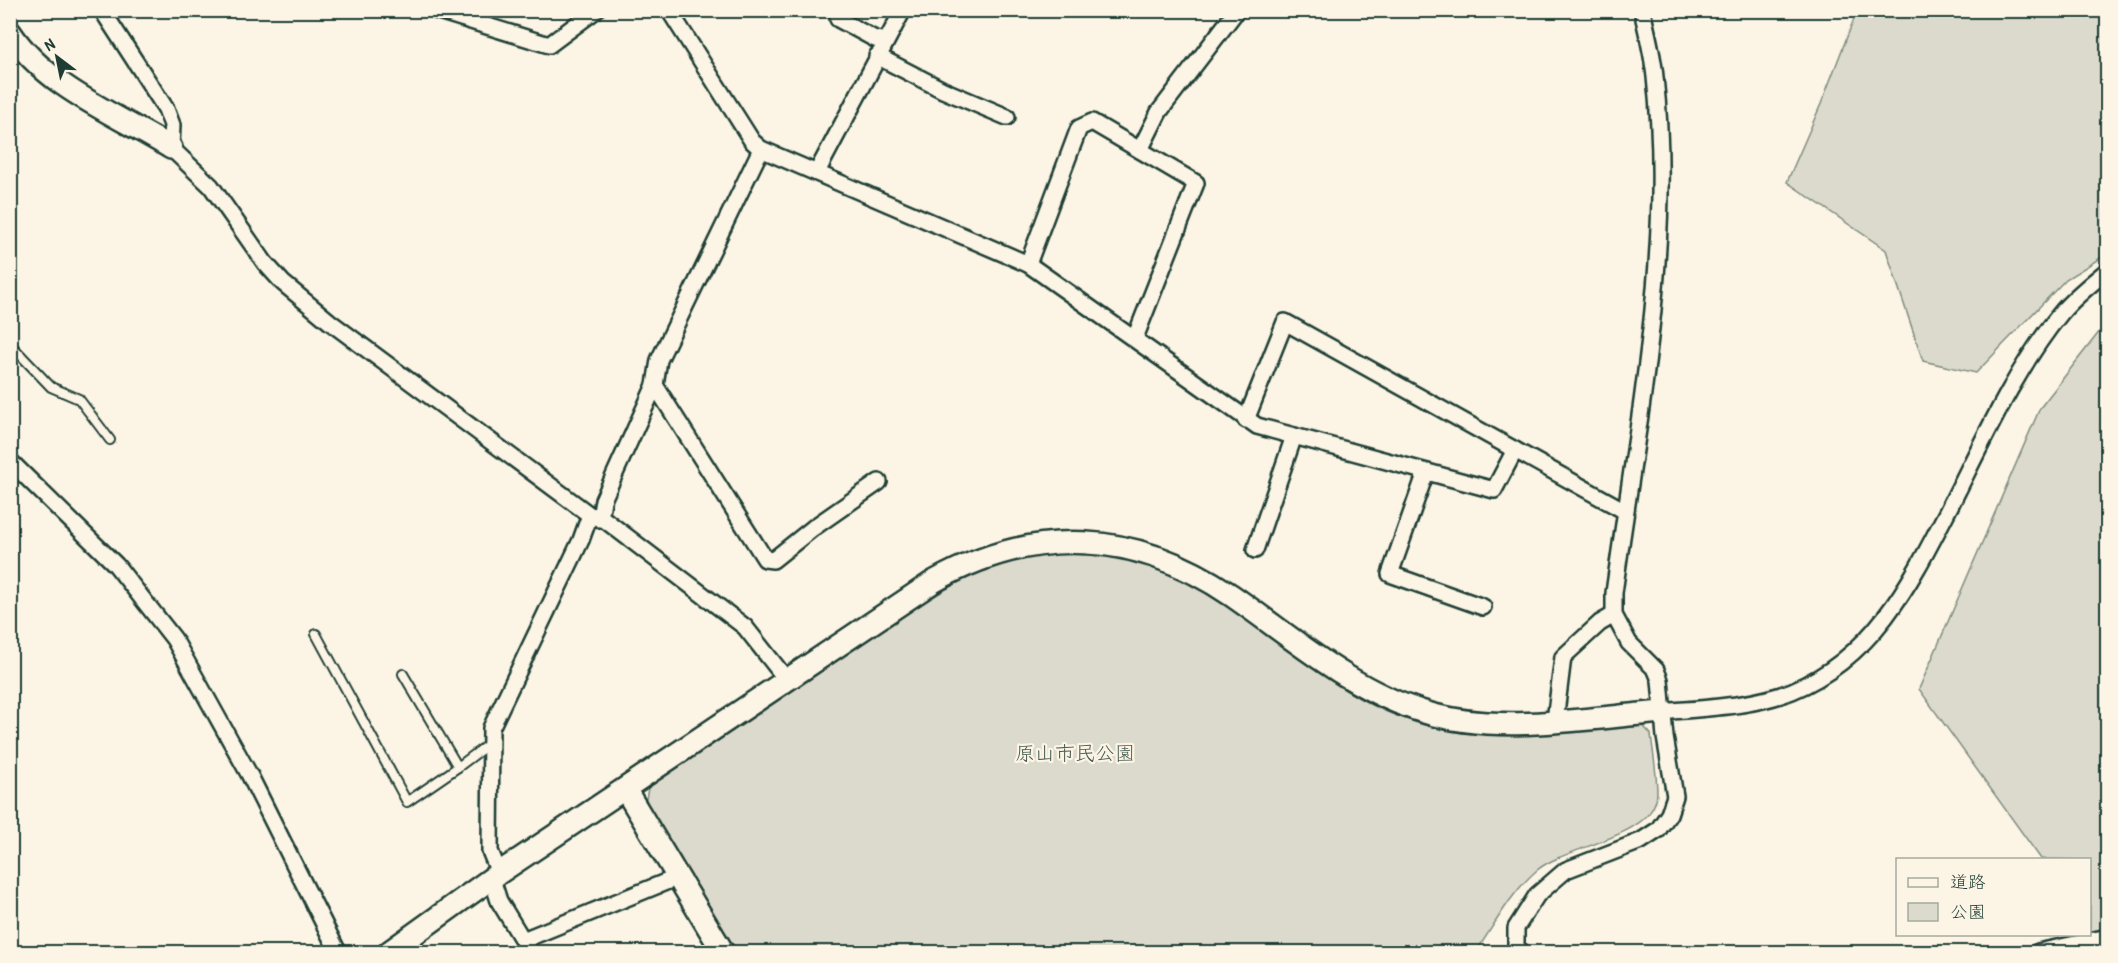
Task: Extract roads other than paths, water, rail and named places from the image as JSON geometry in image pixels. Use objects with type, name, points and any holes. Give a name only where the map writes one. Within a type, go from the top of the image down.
[{"type":"street","points":[[102,10],[166,109],[172,124],[171,148]]},
{"type":"street","points":[[435,10],[549,45],[596,10]]},
{"type":"street","points":[[669,10],[753,141],[761,149],[1028,264],[1135,338],[1246,420],[1294,436],[1494,490],[1515,450]]},
{"type":"street","points":[[817,172],[903,10]]},
{"type":"street","points":[[1140,150],[1158,112],[1237,10]]},
{"type":"street","points":[[1522,952],[1516,948],[1516,928],[1537,895],[1566,870],[1641,842],[1659,830],[1669,814],[1675,796],[1656,670],[1629,643],[1614,615],[1614,593],[1642,398],[1656,271],[1658,191],[1655,77],[1642,10]]},
{"type":"street","points":[[838,19],[875,39],[886,41]]},
{"type":"street","points":[[10,32],[31,58],[51,77],[171,148],[211,186],[265,263],[284,283],[330,322],[745,627],[786,680]]},
{"type":"street","points":[[877,56],[943,90],[1007,117]]},
{"type":"street","points":[[1028,264],[1079,128],[1092,122],[1196,183],[1135,338]]},
{"type":"street","points":[[678,877],[527,946],[499,901],[490,851],[491,728],[581,540],[603,500],[655,385],[659,360],[761,149]]},
{"type":"street","points":[[389,952],[496,876],[786,680],[961,567],[1013,548],[1072,541],[1127,548],[1175,564],[1229,594],[1321,659],[1400,704],[1453,719],[1508,723],[1662,712],[1739,703],[1792,690],[1837,665],[1875,633],[1916,573],[2020,374],[2041,340],[2062,313],[2108,270]]},
{"type":"street","points":[[1246,420],[1285,322],[1625,511]]},
{"type":"street","points":[[655,385],[765,559],[773,560],[813,528],[879,482]]},
{"type":"street","points":[[1255,550],[1294,436]]},
{"type":"street","points":[[10,461],[116,565],[174,639],[249,774],[338,952]]},
{"type":"street","points":[[1426,472],[1390,574],[1483,607]]},
{"type":"street","points":[[1555,720],[1563,657],[1600,623],[1614,615]]},
{"type":"street","points":[[625,789],[723,952]]},
{"type":"street","points":[[2037,952],[2108,937]]},
{"type":"lane","points":[[10,344],[51,387],[79,399],[110,440]]},
{"type":"lane","points":[[316,634],[407,802],[490,743]]},
{"type":"lane","points":[[403,674],[458,767]]},
{"type":"park label","name":"原山市民公園","points":[[1075,752]]}]
